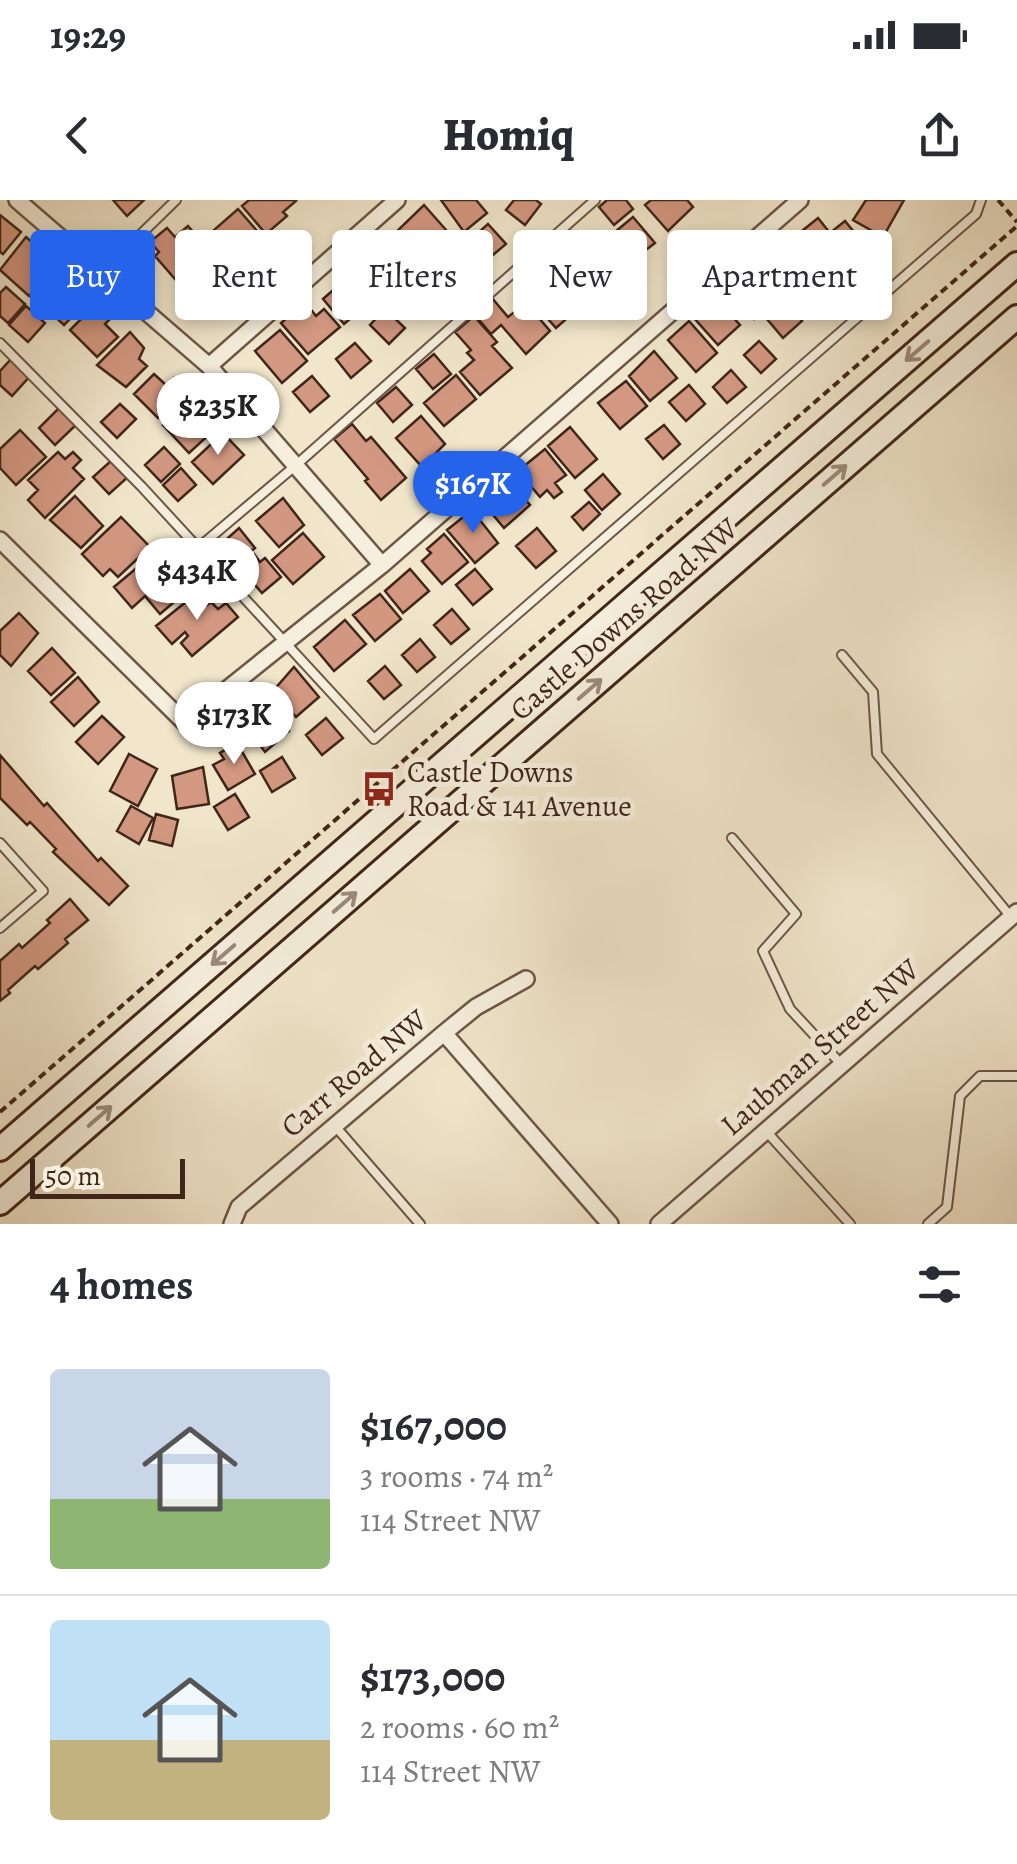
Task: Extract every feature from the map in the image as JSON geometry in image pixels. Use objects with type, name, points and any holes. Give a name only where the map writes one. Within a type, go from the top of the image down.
[{"type":"main road","name":"Castle Downs Road NW","points":[[0,1148],[1017,264]]},
{"type":"main road","name":"Castle Downs Road NW","points":[[0,1203],[1017,316]]},
{"type":"street","points":[[17,200],[52,230]]},
{"type":"street","points":[[209,366],[398,200]]},
{"type":"street","points":[[0,540],[186,723],[382,565],[800,200]]},
{"type":"street","points":[[155,320],[209,366],[382,565]]},
{"type":"street","name":"Laubman Street NW","points":[[658,1224],[1014,914]]},
{"type":"street","name":"Carr Road NW","points":[[232,1224],[239,1207],[444,1033],[476,1008],[526,979]]},
{"type":"street","points":[[444,1033],[610,1224]]},
{"type":"lane","points":[[145,230],[176,200]]},
{"type":"lane","points":[[198,548],[596,200]]},
{"type":"lane","points":[[0,344],[142,486],[374,738],[976,214],[981,200]]},
{"type":"lane","points":[[842,655],[873,692],[877,754],[1014,914]]},
{"type":"lane","points":[[732,838],[796,914],[764,951],[790,1009],[842,1064]]},
{"type":"lane","points":[[0,843],[43,891],[0,928]]},
{"type":"lane","points":[[928,1224],[946,1208],[960,1096],[980,1076],[1017,1076]]},
{"type":"lane","points":[[335,1126],[420,1224]]},
{"type":"lane","points":[[766,1130],[850,1224]]},
{"type":"path","points":[[0,1112],[1017,224],[998,200]]},
{"type":"building","points":[[113,200],[144,200],[127,216]]},
{"type":"building","points":[[249,200],[296,201],[283,212],[287,216],[271,230],[263,230],[242,206]]},
{"type":"building","points":[[441,200],[476,200],[487,213],[463,230]]},
{"type":"building","points":[[514,200],[536,200],[541,204],[525,225],[506,210]]},
{"type":"building","points":[[607,200],[626,200],[633,209],[614,225],[599,207]]},
{"type":"building","points":[[651,200],[687,200],[693,207],[667,230],[645,205]]},
{"type":"building","points":[[866,200],[904,200],[887,230],[871,230],[853,220]]},
{"type":"building","points":[[424,205],[446,230],[398,230]]},
{"type":"building","points":[[238,209],[256,230],[214,230]]},
{"type":"building","points":[[0,215],[21,232],[3,254],[0,252]]},
{"type":"building","points":[[633,217],[644,230],[617,230]]},
{"type":"building","points":[[818,218],[828,230],[803,230]]},
{"type":"building","points":[[845,221],[852,230],[834,230]]},
{"type":"building","points":[[488,224],[506,244],[493,255],[493,230],[481,230]]},
{"type":"building","points":[[167,228],[175,237],[175,279],[155,256],[159,252],[155,238]]},
{"type":"building","points":[[26,237],[30,240],[29,296],[0,270]]},
{"type":"building","points":[[6,287],[25,304],[8,323],[0,316],[0,293]]},
{"type":"building","points":[[332,291],[332,310],[323,299]]},
{"type":"building","points":[[493,299],[508,317],[513,313],[513,320],[541,320],[550,331],[526,354],[501,325],[491,334],[479,320],[493,320]]},
{"type":"building","points":[[26,306],[30,320],[45,323],[28,342],[9,325]]},
{"type":"building","points":[[324,309],[340,327],[308,354],[281,323],[312,320],[312,311],[316,316]]},
{"type":"building","points":[[80,320],[109,320],[105,324],[118,337],[97,357],[70,330]]},
{"type":"building","points":[[375,320],[397,320],[405,328],[389,344],[370,325]]},
{"type":"building","points":[[469,320],[478,320],[497,342],[492,346],[512,368],[480,395],[460,372],[474,360],[467,353],[471,350],[455,332]]},
{"type":"building","points":[[549,320],[565,320],[556,328]]},
{"type":"building","points":[[696,320],[735,320],[740,325],[718,345]]},
{"type":"building","points":[[768,320],[801,320],[802,321],[783,338]]},
{"type":"building","points":[[689,321],[717,353],[696,372],[668,340]]},
{"type":"building","points":[[280,330],[307,361],[282,383],[255,351]]},
{"type":"building","points":[[130,332],[144,348],[139,359],[147,366],[126,387],[97,365]]},
{"type":"building","points":[[759,341],[776,359],[761,373],[744,355]]},
{"type":"building","points":[[355,343],[371,361],[351,378],[336,359]]},
{"type":"building","points":[[654,351],[677,378],[650,401],[629,376]]},
{"type":"building","points":[[434,354],[451,374],[433,389],[416,369]]},
{"type":"building","points":[[12,358],[31,375],[12,396],[0,385],[0,371]]},
{"type":"building","points":[[731,370],[746,387],[727,403],[713,387]]},
{"type":"building","points":[[154,374],[166,385],[174,378],[186,390],[158,418],[134,394]]},
{"type":"building","points":[[456,375],[476,399],[444,426],[424,403]]},
{"type":"building","points":[[312,376],[329,396],[310,412],[293,392]]},
{"type":"building","points":[[626,381],[647,406],[620,429],[598,403]]},
{"type":"building","points":[[689,385],[705,404],[686,421],[669,402]]},
{"type":"building","points":[[396,387],[412,405],[393,422],[377,403]]},
{"type":"building","points":[[192,398],[207,413],[200,421],[211,433],[189,453],[163,425]]},
{"type":"building","points":[[120,404],[136,419],[117,438],[101,422]]},
{"type":"building","points":[[61,406],[78,423],[55,445],[39,428]]},
{"type":"building","points":[[421,416],[445,444],[422,467],[396,438]]},
{"type":"building","points":[[352,424],[366,441],[371,437],[406,478],[381,500],[334,439]]},
{"type":"building","points":[[664,425],[680,444],[663,459],[646,439]]},
{"type":"building","points":[[570,427],[597,459],[575,478],[548,446]]},
{"type":"building","points":[[20,430],[46,457],[16,485],[0,468],[0,449]]},
{"type":"building","points":[[223,433],[244,455],[213,484],[192,462]]},
{"type":"building","points":[[164,447],[180,464],[161,482],[145,465]]},
{"type":"building","points":[[545,449],[566,475],[555,483],[562,492],[554,498],[547,490],[540,497],[518,471]]},
{"type":"building","points":[[58,452],[65,459],[73,452],[81,460],[73,468],[84,479],[45,518],[28,500],[38,490],[28,480]]},
{"type":"building","points":[[112,460],[128,477],[109,494],[93,477]]},
{"type":"building","points":[[181,468],[196,485],[178,501],[163,485]]},
{"type":"building","points":[[603,474],[620,494],[602,510],[585,490]]},
{"type":"building","points":[[507,479],[530,505],[504,528],[483,503]]},
{"type":"building","points":[[75,496],[103,526],[81,548],[50,520]]},
{"type":"building","points":[[283,498],[304,525],[279,547],[256,521]]},
{"type":"building","points":[[589,502],[600,514],[583,530],[572,517]]},
{"type":"building","points":[[472,510],[498,543],[475,563],[447,530]]},
{"type":"building","points":[[121,517],[150,547],[118,577],[110,569],[103,576],[82,554]]},
{"type":"building","points":[[239,528],[255,548],[236,564],[220,545]]},
{"type":"building","points":[[537,528],[556,551],[536,568],[516,546]]},
{"type":"building","points":[[303,533],[324,557],[293,584],[272,560]]},
{"type":"building","points":[[444,534],[468,562],[442,584],[422,561],[431,553],[427,549]]},
{"type":"building","points":[[157,551],[179,577],[184,573],[194,585],[160,614],[145,596],[132,608],[114,587]]},
{"type":"building","points":[[254,554],[260,562],[265,558],[281,577],[262,593],[239,567]]},
{"type":"building","points":[[410,569],[429,591],[403,613],[385,591]]},
{"type":"building","points":[[475,569],[492,589],[473,605],[456,585]]},
{"type":"building","points":[[197,593],[207,605],[211,602],[218,609],[226,603],[238,617],[192,656],[181,643],[188,636],[185,632],[172,644],[156,626]]},
{"type":"building","points":[[380,594],[401,619],[375,641],[353,615]]},
{"type":"building","points":[[452,609],[469,629],[451,644],[434,625]]},
{"type":"building","points":[[19,613],[38,633],[11,666],[0,655],[0,631]]},
{"type":"building","points":[[345,620],[366,644],[334,671],[314,647]]},
{"type":"building","points":[[420,639],[435,657],[417,672],[402,655]]},
{"type":"building","points":[[52,648],[75,673],[51,695],[28,671]]},
{"type":"building","points":[[385,666],[401,685],[384,699],[368,681]]},
{"type":"building","points":[[294,667],[319,697],[296,717],[273,691]]},
{"type":"building","points":[[78,677],[99,702],[74,726],[51,702]]},
{"type":"building","points":[[263,700],[289,731],[265,752],[241,719]]},
{"type":"building","points":[[102,716],[124,737],[98,764],[76,742]]},
{"type":"building","points":[[326,718],[343,738],[322,755],[306,735]]},
{"type":"building","points":[[237,743],[255,774],[228,790],[213,765],[224,759],[220,753]]},
{"type":"building","points":[[129,754],[157,769],[138,806],[110,791]]},
{"type":"building","points":[[0,755],[44,806],[47,803],[98,861],[101,858],[128,886],[109,905],[53,852],[56,849],[30,822],[27,825],[0,798]]},
{"type":"building","points":[[282,757],[295,778],[272,792],[260,771]]},
{"type":"building","points":[[203,767],[209,804],[177,809],[172,776]]},
{"type":"building","points":[[235,794],[249,817],[228,830],[214,807]]},
{"type":"building","points":[[131,806],[153,818],[139,844],[117,831]]},
{"type":"building","points":[[156,814],[178,820],[172,846],[149,840]]},
{"type":"building","points":[[70,899],[88,920],[65,939],[68,943],[38,969],[35,966],[0,1001],[0,961],[19,944],[22,948]]},
{"type":"place","name":"Castle Downs Road & 141 Avenue","points":[[379,789]]}]
